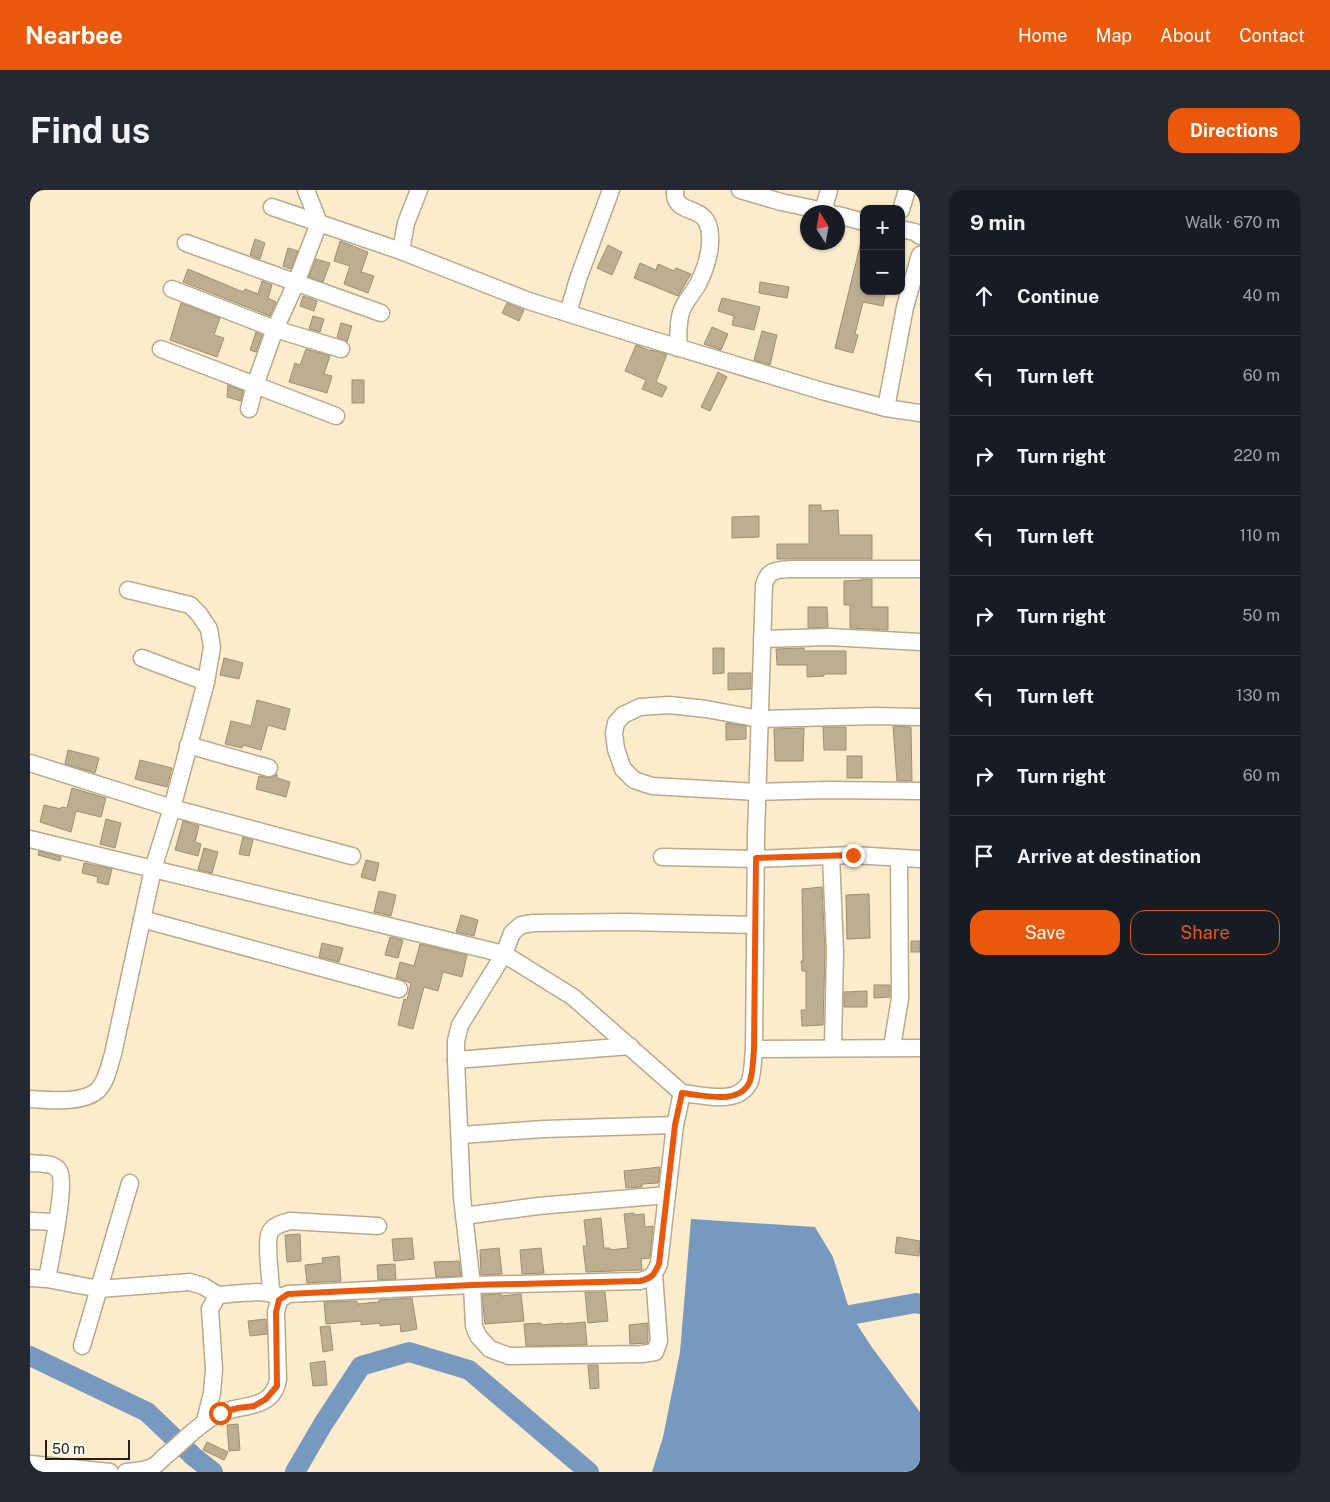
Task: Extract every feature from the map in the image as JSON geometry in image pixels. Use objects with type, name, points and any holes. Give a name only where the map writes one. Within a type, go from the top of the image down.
[{"type":"street","points":[[249,409],[274,329],[296,283],[318,223],[306,190]]},
{"type":"street","points":[[401,251],[406,223],[419,190]]},
{"type":"street","points":[[568,313],[578,279],[611,190]]},
{"type":"street","points":[[675,190],[675,200],[678,205],[703,215],[708,222],[710,236],[706,265],[698,284],[682,310],[678,348]]},
{"type":"street","points":[[740,190],[800,206]]},
{"type":"street","points":[[829,190],[830,205]]},
{"type":"street","points":[[902,205],[907,190]]},
{"type":"street","points":[[272,207],[401,251],[520,298],[822,391],[886,408],[920,413]]},
{"type":"street","points":[[845,217],[860,221]]},
{"type":"street","points":[[905,230],[920,236]]},
{"type":"street","points":[[186,243],[381,313]]},
{"type":"street","points":[[886,408],[905,307],[919,261]]},
{"type":"street","points":[[172,289],[274,329],[341,349]]},
{"type":"street","points":[[161,349],[336,416]]},
{"type":"street","points":[[30,839],[504,954],[573,997],[682,1093],[729,1096],[740,1094],[746,1089],[751,1079],[754,1049],[757,792],[764,585],[766,577],[772,572],[790,569],[920,569]]},
{"type":"street","points":[[30,1099],[61,1100],[84,1097],[98,1090],[106,1077],[113,1054],[153,869],[172,808],[206,682],[212,647],[209,629],[199,614],[190,606],[128,590]]},
{"type":"street","points":[[762,638],[830,637],[920,642]]},
{"type":"street","points":[[142,658],[206,682]]},
{"type":"street","points":[[920,717],[875,716],[760,719],[706,709],[668,705],[640,707],[623,715],[616,723],[614,733],[616,749],[623,769],[634,780],[652,786],[757,792],[827,790],[920,791]]},
{"type":"street","points":[[188,745],[270,768]]},
{"type":"street","points":[[30,763],[172,808],[352,856]]},
{"type":"street","points":[[662,857],[756,858],[853,855],[920,859]]},
{"type":"street","points":[[832,856],[835,952],[833,1048]]},
{"type":"street","points":[[892,1047],[900,998],[899,858]]},
{"type":"street","points":[[142,918],[399,989]]},
{"type":"street","points":[[654,1275],[659,1341],[656,1352],[642,1354],[509,1356],[490,1349],[478,1336],[474,1326],[472,1285],[464,1216],[456,1060],[456,1041],[460,1025],[504,954],[512,934],[521,925],[534,923],[626,922],[755,925]]},
{"type":"street","points":[[456,1060],[630,1046]]},
{"type":"street","points":[[754,1049],[920,1048]]},
{"type":"street","points":[[30,1278],[48,1278],[99,1289],[190,1282],[203,1286],[218,1295],[258,1291],[276,1295],[472,1285],[640,1281],[649,1279],[654,1275],[659,1264],[675,1125],[682,1093]]},
{"type":"street","points":[[460,1135],[544,1129],[675,1125]]},
{"type":"street","points":[[30,1164],[54,1166],[60,1172],[62,1180],[48,1278]]},
{"type":"street","points":[[82,1346],[130,1183]]},
{"type":"street","points":[[464,1216],[538,1206],[667,1196]]},
{"type":"street","points":[[30,1220],[57,1222]]},
{"type":"street","points":[[126,1472],[152,1467],[174,1450],[205,1421],[220,1413],[254,1406],[266,1399],[277,1386],[276,1312],[279,1300],[276,1295],[268,1242],[270,1231],[278,1225],[290,1221],[378,1226]]},
{"type":"street","points":[[205,1421],[212,1394],[213,1377],[210,1310],[218,1295]]},
{"type":"street","points":[[30,1464],[110,1472]]},
{"type":"water","points":[[691,1219],[815,1227],[833,1257],[851,1315],[871,1346],[920,1412],[920,1472],[652,1472],[663,1437],[680,1352]]},
{"type":"building","points":[[255,239],[265,243],[260,259],[250,255]]},
{"type":"building","points":[[340,241],[368,252],[361,272],[374,276],[368,293],[344,284],[350,266],[334,261]]},
{"type":"building","points":[[608,245],[622,252],[612,275],[597,268]]},
{"type":"building","points":[[860,246],[860,295],[885,295],[883,306],[863,302],[855,334],[858,335],[853,353],[835,348]]},
{"type":"building","points":[[288,248],[298,251],[291,269],[283,266]]},
{"type":"building","points":[[316,259],[330,263],[323,282],[309,277]]},
{"type":"building","points":[[640,263],[656,270],[658,264],[674,271],[676,268],[691,274],[678,296],[634,278]]},
{"type":"building","points":[[188,269],[243,292],[245,289],[258,294],[262,281],[272,285],[268,298],[276,302],[270,316],[183,282]]},
{"type":"building","points":[[760,282],[789,287],[787,298],[759,293]]},
{"type":"building","points":[[303,296],[317,301],[314,311],[300,306]]},
{"type":"building","points":[[722,298],[760,307],[754,330],[732,325],[734,316],[718,311]]},
{"type":"building","points":[[181,303],[220,318],[214,335],[224,338],[217,357],[170,340]]},
{"type":"building","points":[[507,303],[524,310],[519,321],[502,313]]},
{"type":"building","points":[[313,316],[324,319],[320,332],[309,329]]},
{"type":"building","points":[[341,323],[352,326],[347,342],[337,337]]},
{"type":"building","points":[[712,327],[728,334],[721,350],[704,344]]},
{"type":"building","points":[[762,331],[777,335],[770,365],[754,360]]},
{"type":"building","points":[[256,332],[262,335],[256,352],[250,350]]},
{"type":"building","points":[[636,345],[651,351],[667,354],[656,382],[667,387],[662,397],[642,389],[646,380],[625,371]]},
{"type":"building","points":[[306,349],[330,356],[324,374],[332,376],[327,393],[289,382],[295,363],[300,365]]},
{"type":"building","points":[[718,372],[727,377],[710,411],[701,407]]},
{"type":"building","points":[[352,380],[364,380],[364,403],[352,403]]},
{"type":"building","points":[[228,385],[243,391],[241,401],[227,397]]},
{"type":"building","points":[[809,505],[821,505],[821,511],[838,510],[839,535],[872,535],[872,559],[777,559],[777,544],[809,544]]},
{"type":"building","points":[[759,516],[759,537],[732,538],[732,517]]},
{"type":"building","points":[[872,579],[872,607],[888,607],[888,630],[850,628],[850,605],[844,605],[844,581]]},
{"type":"building","points":[[808,607],[827,607],[828,627],[808,628]]},
{"type":"building","points":[[713,648],[724,648],[724,673],[713,674]]},
{"type":"building","points":[[804,648],[804,651],[846,651],[846,674],[824,674],[824,676],[807,677],[807,665],[777,665],[776,649]]},
{"type":"building","points":[[224,658],[243,663],[239,679],[220,675]]},
{"type":"building","points":[[728,673],[751,673],[751,689],[728,690]]},
{"type":"building","points":[[257,700],[290,709],[285,730],[268,725],[261,750],[243,745],[242,748],[225,744],[231,721],[251,726]]},
{"type":"building","points":[[726,723],[746,726],[746,739],[726,740]]},
{"type":"building","points":[[893,726],[911,727],[912,781],[897,781]]},
{"type":"building","points":[[823,727],[846,727],[846,750],[824,750]]},
{"type":"building","points":[[804,728],[803,761],[775,761],[774,729]]},
{"type":"building","points":[[68,750],[99,758],[95,773],[65,764]]},
{"type":"building","points":[[847,756],[862,756],[862,778],[847,778]]},
{"type":"building","points":[[140,760],[172,768],[167,787],[135,779]]},
{"type":"building","points":[[277,774],[277,778],[290,782],[286,797],[256,789],[259,776],[271,778]]},
{"type":"building","points":[[72,788],[106,798],[101,817],[76,811],[71,832],[40,822],[44,805],[61,809],[61,807],[67,808]]},
{"type":"building","points":[[106,819],[121,823],[115,848],[100,844]]},
{"type":"building","points":[[183,821],[199,826],[195,842],[201,844],[198,856],[175,850]]},
{"type":"building","points":[[243,837],[253,840],[249,856],[239,854]]},
{"type":"building","points":[[204,848],[218,852],[212,873],[198,870]]},
{"type":"building","points":[[39,851],[61,857],[60,861],[38,855]]},
{"type":"building","points":[[366,860],[379,863],[375,881],[361,877]]},
{"type":"building","points":[[84,863],[112,869],[108,885],[97,882],[98,877],[82,873]]},
{"type":"building","points":[[822,887],[825,951],[823,1025],[802,1026],[801,1010],[806,1010],[806,971],[802,971],[801,961],[803,961],[802,889]]},
{"type":"building","points":[[379,891],[396,895],[391,916],[374,912]]},
{"type":"building","points":[[869,894],[870,938],[847,939],[846,895]]},
{"type":"building","points":[[461,915],[478,920],[474,936],[456,932]]},
{"type":"building","points":[[390,937],[403,940],[398,958],[385,955]]},
{"type":"building","points":[[911,941],[920,941],[920,952],[911,952]]},
{"type":"building","points":[[322,943],[343,948],[339,962],[319,957]]},
{"type":"building","points":[[420,944],[467,955],[462,977],[443,972],[438,991],[424,987],[413,1029],[398,1025],[404,999],[407,1000],[411,983],[396,978],[400,962],[414,966]]},
{"type":"building","points":[[874,985],[890,985],[890,997],[874,998]]},
{"type":"building","points":[[867,991],[867,1007],[844,1007],[844,992]]},
{"type":"building","points":[[660,1167],[658,1183],[626,1188],[624,1171]]},
{"type":"building","points":[[634,1213],[634,1215],[644,1214],[645,1227],[653,1226],[650,1258],[641,1259],[642,1270],[586,1272],[583,1246],[587,1246],[584,1220],[601,1218],[604,1248],[610,1248],[610,1250],[628,1248],[624,1214]]},
{"type":"building","points":[[300,1234],[301,1261],[287,1262],[285,1235]]},
{"type":"building","points":[[897,1237],[920,1241],[919,1256],[895,1253]]},
{"type":"building","points":[[412,1238],[414,1259],[394,1261],[392,1239]]},
{"type":"building","points":[[499,1248],[502,1274],[481,1275],[480,1250]]},
{"type":"building","points":[[541,1248],[544,1273],[522,1274],[520,1250]]},
{"type":"building","points":[[339,1256],[341,1281],[307,1283],[305,1265],[323,1263],[322,1258]]},
{"type":"building","points":[[459,1261],[461,1276],[436,1277],[434,1262]]},
{"type":"building","points":[[395,1264],[396,1279],[378,1280],[377,1265]]},
{"type":"building","points":[[585,1292],[605,1292],[608,1321],[588,1323]]},
{"type":"building","points":[[501,1294],[501,1296],[521,1294],[524,1321],[485,1324],[482,1295]]},
{"type":"building","points":[[412,1298],[417,1329],[401,1332],[400,1324],[380,1326],[380,1323],[361,1325],[361,1321],[326,1324],[324,1302],[357,1301],[357,1304],[379,1302],[379,1300]]},
{"type":"building","points":[[266,1319],[267,1334],[250,1336],[248,1321]]},
{"type":"building","points":[[585,1322],[587,1345],[526,1346],[524,1324],[541,1323],[541,1325]]},
{"type":"building","points":[[648,1323],[648,1343],[630,1344],[629,1325]]},
{"type":"building","points":[[330,1326],[333,1350],[323,1352],[320,1327]]},
{"type":"building","points":[[325,1361],[327,1385],[313,1386],[310,1363]]},
{"type":"building","points":[[588,1365],[598,1365],[599,1388],[590,1389]]},
{"type":"building","points":[[238,1424],[240,1450],[229,1451],[227,1425]]},
{"type":"building","points":[[207,1442],[228,1452],[224,1460],[203,1450]]},
{"type":"waterway","points":[[827,1326],[839,1317],[916,1303],[920,1304]]},
{"type":"waterway","points":[[295,1472],[323,1424],[361,1366],[409,1352],[469,1370],[589,1472]]},
{"type":"waterway","points":[[30,1356],[147,1412],[193,1456],[213,1472]]},
{"type":"route","points":[[220,1413],[254,1406],[272,1394],[277,1386],[276,1312],[279,1300],[288,1294],[472,1285],[640,1281],[649,1279],[654,1275],[659,1264],[675,1125],[682,1093],[719,1096],[740,1094],[746,1089],[751,1079],[754,1049],[756,858],[853,855]]}]
